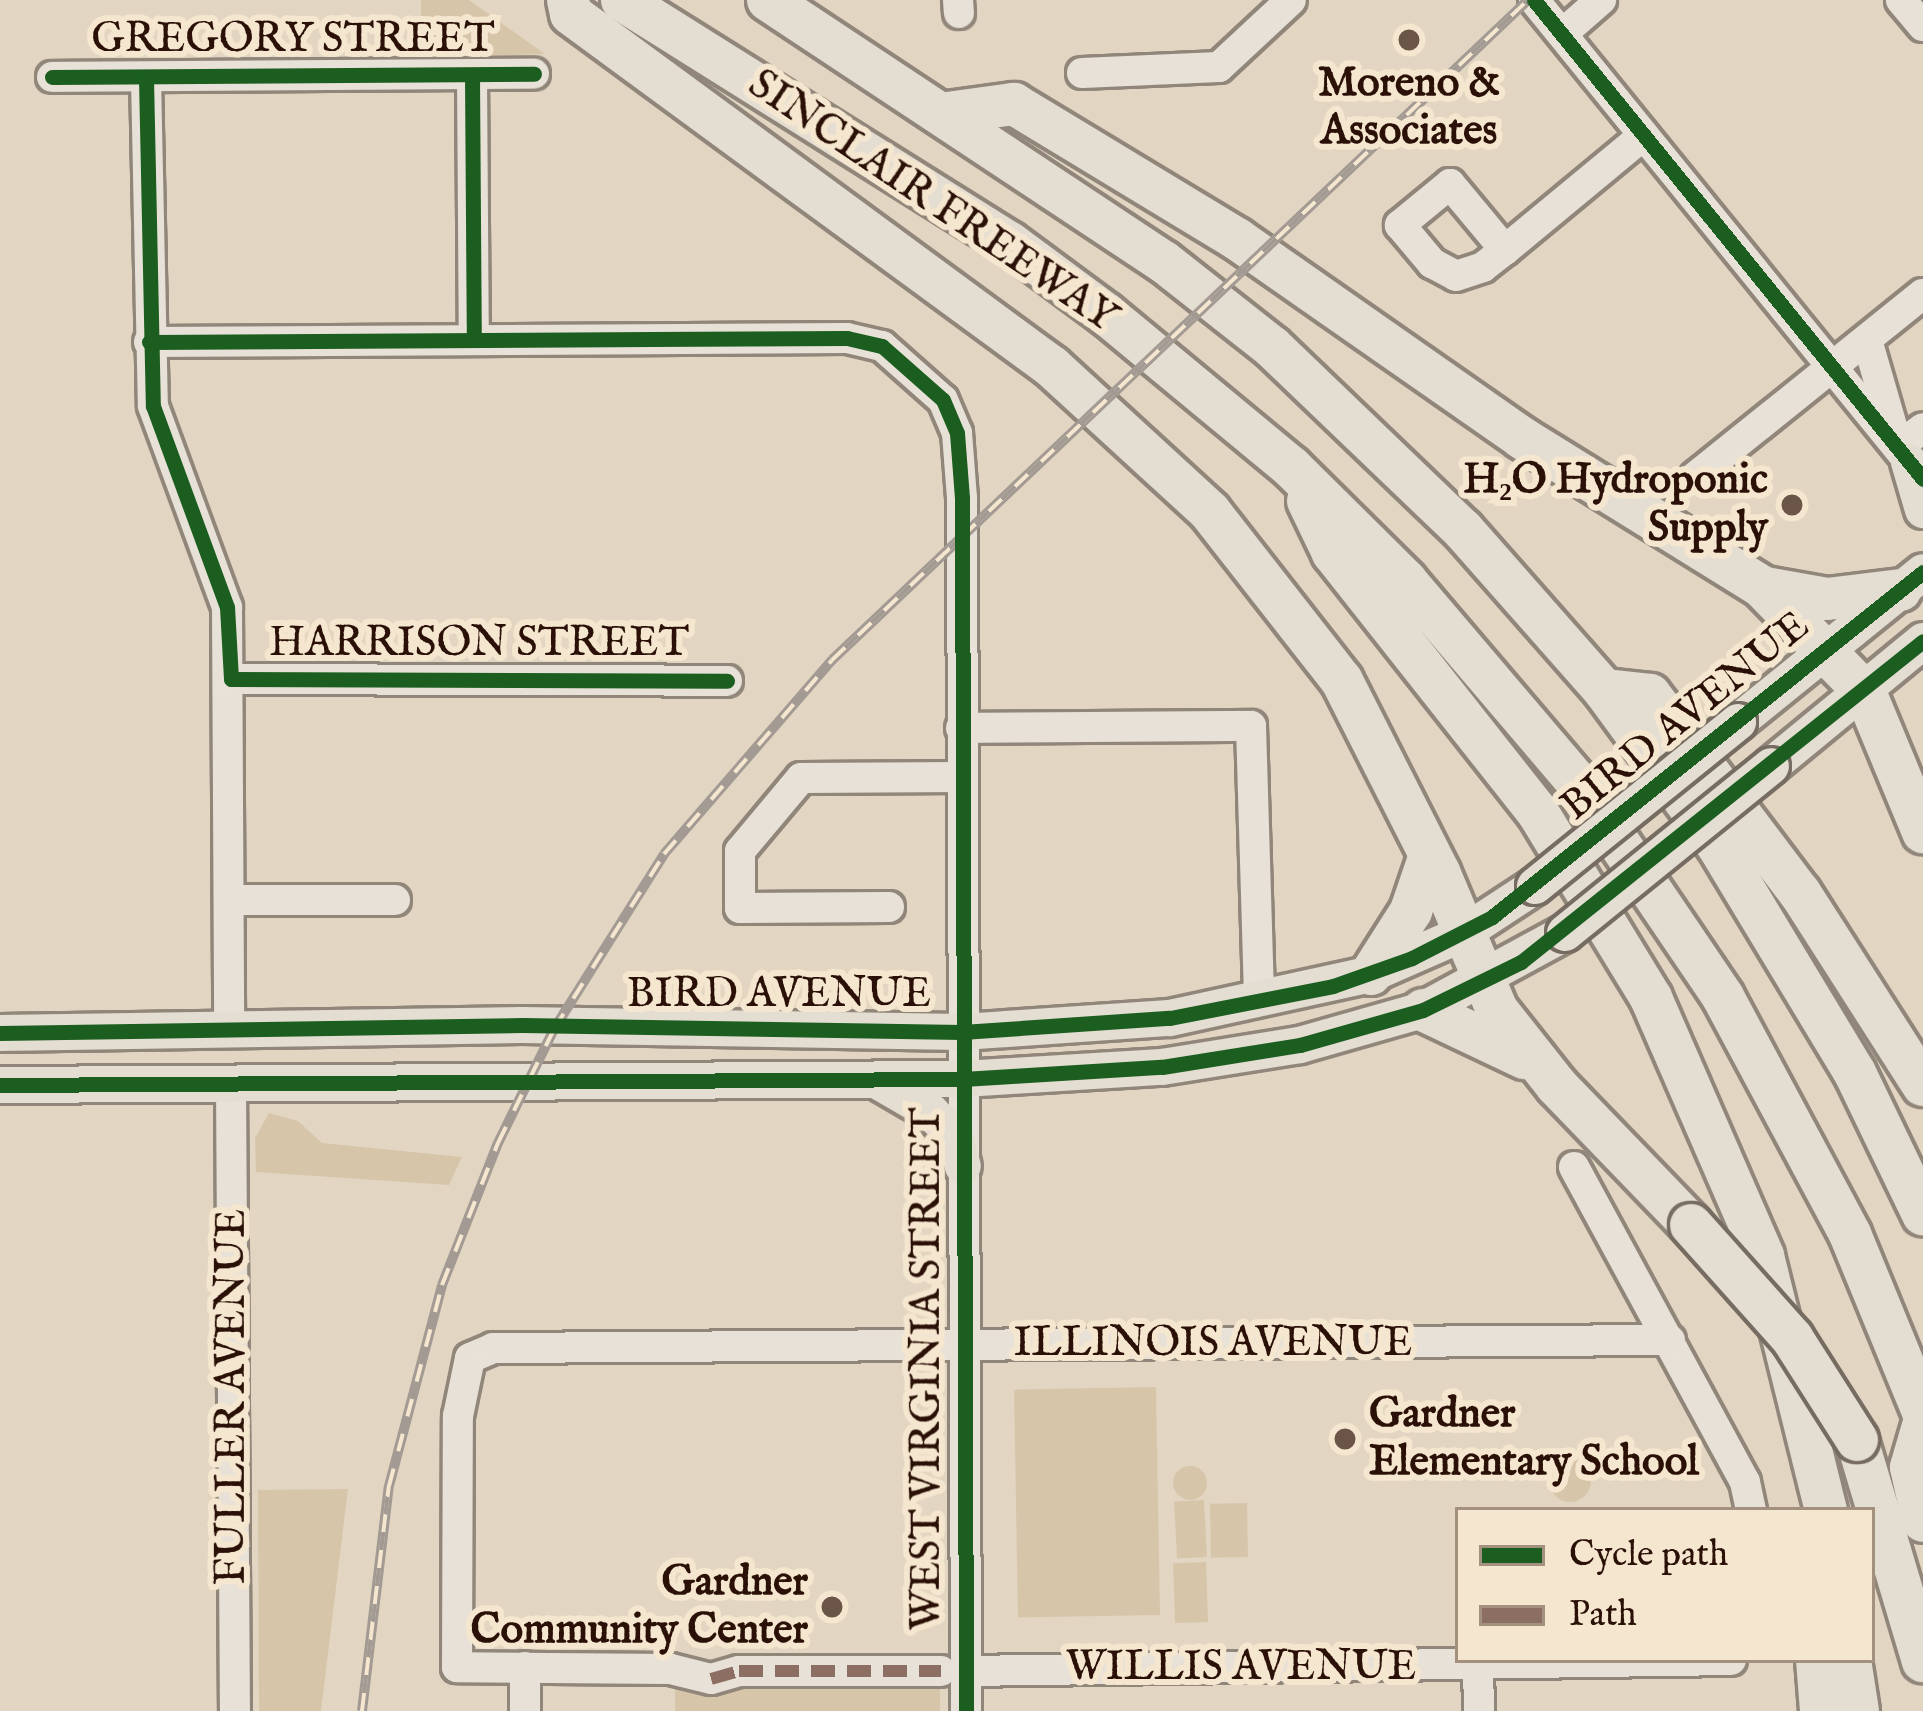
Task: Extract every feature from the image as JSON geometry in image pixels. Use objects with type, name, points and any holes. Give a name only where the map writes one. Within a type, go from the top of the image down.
[{"type":"highway","points":[[568,0],[571,14],[1052,368],[1158,460],[1301,622],[1362,719],[1429,858],[1482,984],[1557,1086],[1792,1338],[1857,1440],[1923,1661]]},
{"type":"highway","name":"SINCLAIR FREEWAY","points":[[622,0],[1010,243],[1292,467],[1498,684],[1655,891],[1808,1150],[1923,1412]]},
{"type":"highway","name":"SINCLAIR FREEWAY","points":[[769,0],[1093,211],[1272,347],[1463,530],[1604,690],[1790,958],[1923,1214]]},
{"type":"highway","points":[[947,113],[1014,104],[1237,239],[1522,438],[1762,587],[1828,647],[1865,692],[1923,832]]},
{"type":"highway","points":[[1292,467],[1333,553],[1537,811],[1651,998],[1742,1197],[1782,1314],[1825,1507]]},
{"type":"highway","points":[[1762,587],[1828,598],[1911,581]]},
{"type":"highway","points":[[1604,690],[1651,695],[1800,893],[1923,1085]]},
{"type":"highway","points":[[1371,974],[1412,911],[1429,858]]},
{"type":"highway","points":[[1423,1010],[1494,1038],[1557,1086]]},
{"type":"highway","points":[[1923,1426],[1911,1466],[1923,1521]]},
{"type":"highway","points":[[1811,1507],[1817,1462]]},
{"type":"highway","points":[[1817,1663],[1821,1711]]},
{"type":"highway","points":[[1850,1663],[1858,1711]]},
{"type":"main road","points":[[1915,454],[1923,510]]},
{"type":"main road","points":[[1911,581],[1923,538]]},
{"type":"main road","name":"BIRD AVENUE","points":[[0,1033],[229,1029],[962,1032],[1170,1018],[1371,974],[1462,934],[1535,886],[1911,581]]},
{"type":"main road","name":"BIRD AVENUE","points":[[0,1085],[963,1079],[1213,1061],[1423,1010],[1482,984],[1564,933],[1923,641]]},
{"type":"main road","points":[[872,1079],[931,1112],[955,1138],[963,1166]]},
{"type":"street","points":[[1082,73],[1219,67],[1291,0]]},
{"type":"street","points":[[1534,0],[1832,367],[1915,454]]},
{"type":"street","points":[[1562,34],[1601,0]]},
{"type":"street","points":[[1901,0],[1923,26]]},
{"type":"street","name":"GREGORY STREET","points":[[52,77],[534,74]]},
{"type":"street","points":[[149,342],[474,339],[472,76]]},
{"type":"street","points":[[146,78],[149,342],[166,455],[227,607],[231,679],[229,1029]]},
{"type":"street","points":[[1505,250],[1450,184],[1400,224],[1432,263],[1456,276],[1505,250],[1644,135]]},
{"type":"street","points":[[1695,477],[1923,294]]},
{"type":"street","name":"WEST VIRGINIA STREET","points":[[474,339],[847,338],[882,346],[931,386],[952,416],[960,460],[965,1346],[954,1671],[966,1711]]},
{"type":"street","points":[[1867,340],[1915,454]]},
{"type":"street","name":"HARRISON STREET","points":[[231,679],[727,681]]},
{"type":"street","points":[[961,728],[1251,726],[1259,1000]]},
{"type":"street","points":[[889,907],[740,908],[740,851],[801,778],[961,777]]},
{"type":"street","points":[[230,900],[395,900]]},
{"type":"street","name":"FULLER AVENUE","points":[[231,1083],[235,1711]]},
{"type":"street","points":[[1574,1166],[1745,1482],[1750,1507]]},
{"type":"street","name":"ILLINOIS AVENUE","points":[[525,1667],[457,1666],[458,1416],[470,1358],[493,1348],[1670,1340]]},
{"type":"street","name":"WILLIS AVENUE","points":[[525,1667],[671,1669],[711,1679],[740,1671],[1604,1663]]},
{"type":"street","points":[[1478,1666],[1479,1711]]},
{"type":"street","points":[[525,1667],[525,1711]]},
{"type":"shaded area","points":[[421,0],[469,0],[545,54],[421,58]]},
{"type":"shaded area","points":[[269,1113],[298,1121],[322,1143],[462,1157],[449,1185],[256,1172],[255,1138]]},
{"type":"shaded area","points":[[1156,1387],[1160,1615],[1018,1617],[1014,1389]]},
{"type":"shaded area","points":[[1570,1460],[1585,1466],[1591,1481],[1585,1496],[1570,1502],[1555,1496],[1549,1481],[1555,1466]]},
{"type":"shaded area","points":[[1190,1466],[1202,1471],[1207,1483],[1202,1495],[1190,1500],[1178,1495],[1173,1483],[1178,1471]]},
{"type":"shaded area","points":[[348,1489],[321,1711],[259,1711],[258,1490]]},
{"type":"shaded area","points":[[1204,1500],[1207,1557],[1177,1558],[1174,1502]]},
{"type":"shaded area","points":[[1247,1503],[1248,1557],[1211,1558],[1210,1504]]},
{"type":"shaded area","points":[[1206,1562],[1208,1622],[1175,1623],[1173,1563]]},
{"type":"shaded area","points":[[675,1689],[940,1689],[940,1711],[675,1711]]},
{"type":"railway","points":[[362,1711],[389,1486],[442,1285],[498,1143],[554,1029],[664,854],[832,660],[1528,0]]},
{"type":"marked path","points":[[711,1679],[739,1671],[941,1671]]},
{"type":"cycle path","points":[[1534,0],[1923,479]]},
{"type":"cycle path","points":[[52,77],[534,74]]},
{"type":"cycle path","points":[[472,76],[474,339]]},
{"type":"cycle path","points":[[146,78],[153,406],[227,607],[231,679],[727,681]]},
{"type":"cycle path","points":[[149,342],[847,338],[882,346],[943,400],[957,433],[962,498],[966,1711]]},
{"type":"cycle path","points":[[0,1033],[522,1025],[962,1032],[1170,1018],[1333,986],[1412,958],[1492,917],[1923,572]]},
{"type":"cycle path","points":[[0,1085],[963,1079],[1162,1067],[1300,1045],[1423,1010],[1521,962],[1923,641]]},
{"type":"place","name":"Moreno & Associates","points":[[1409,40]]},
{"type":"place","name":"H₂O Hydroponic Supply","points":[[1792,505]]},
{"type":"place","name":"Gardner Elementary School","points":[[1345,1439]]},
{"type":"place","name":"Gardner Community Center","points":[[832,1607]]}]
